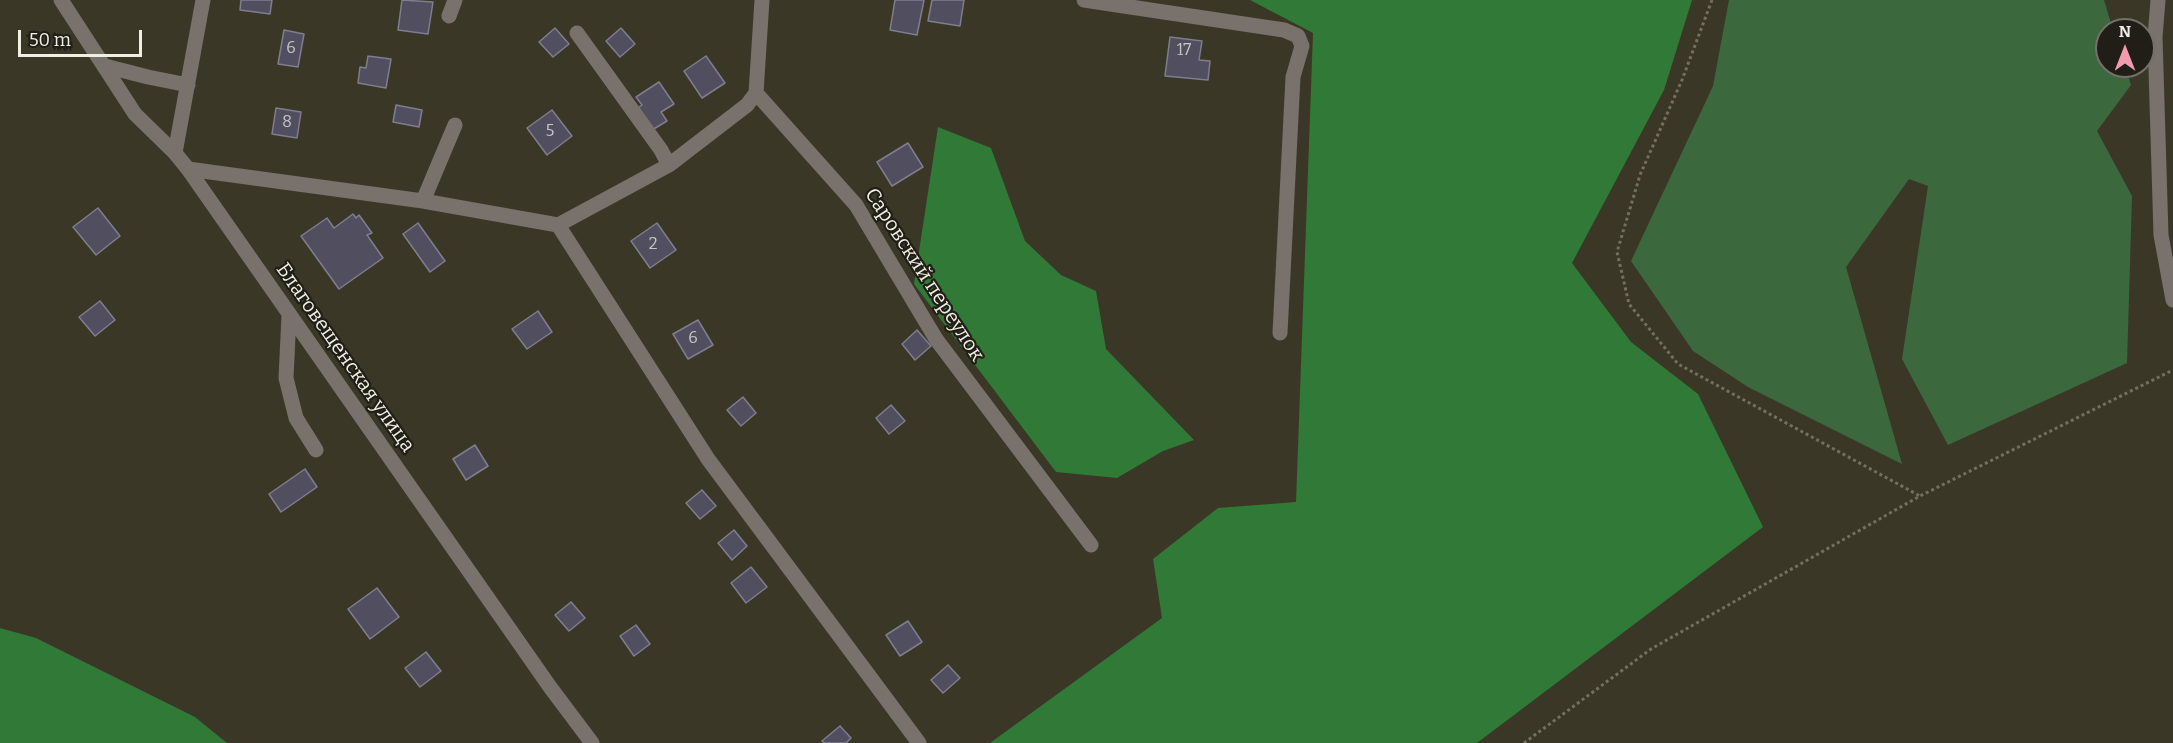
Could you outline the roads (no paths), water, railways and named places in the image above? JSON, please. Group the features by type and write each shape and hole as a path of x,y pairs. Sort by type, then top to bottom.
{"street":[{"name":"Благовещенская улица","path":"61,0 135,114 188,169 550,687 592,743"},
{"path":"175,153 203,0"},
{"path":"449,16 454,0"},
{"path":"188,169 423,201 558,225 669,165 747,105 756,93 762,0"},
{"path":"1084,0 1284,30 1298,36 1302,46 1293,77 1280,333"},
{"path":"2158,0 2155,37 2162,235 2173,300"},
{"path":"577,33 661,150 669,165"},
{"path":"105,66 188,85"},
{"name":"Саровский переулок","path":"756,93 856,205 936,339 1091,545"},
{"path":"423,201 455,125"},
{"path":"558,225 708,459 919,743"},
{"path":"289,315 286,378 296,418 316,450"}]}
